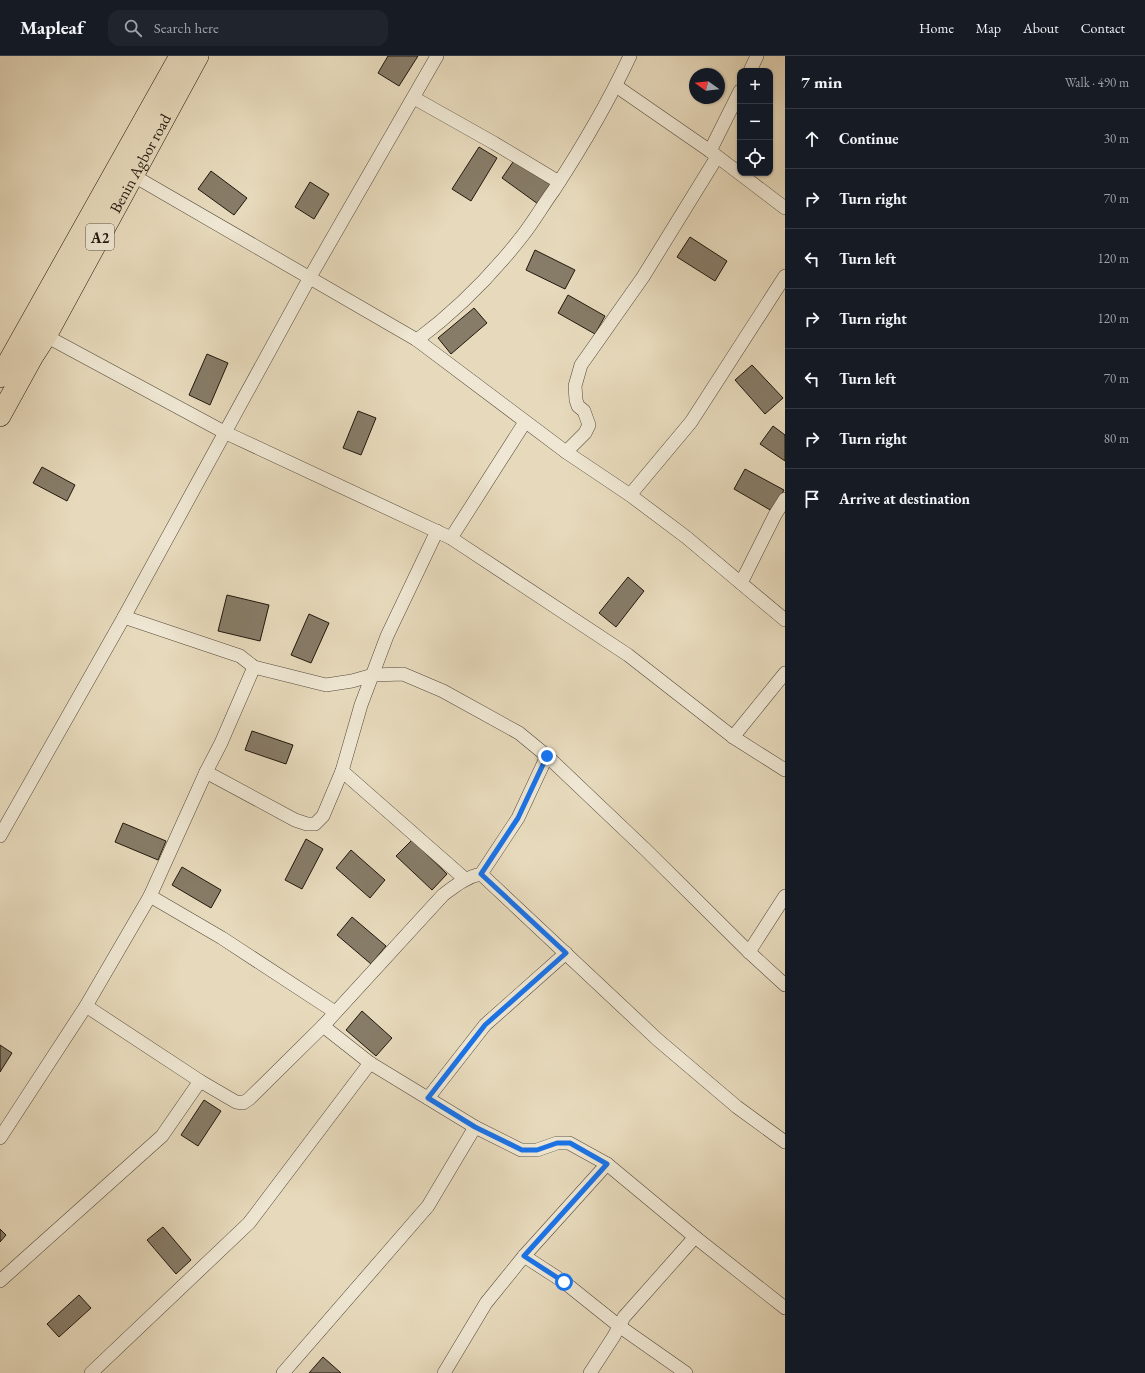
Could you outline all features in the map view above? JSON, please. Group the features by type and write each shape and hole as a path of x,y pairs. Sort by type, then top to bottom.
{"highway":[{"name":"Benin Agbor road","path":"0,377 180,56"},
{"name":"Benin Agbor road","path":"0,416 134,176 198,56"}],"street":[{"path":"0,836 124,617 310,277 437,56"},
{"path":"418,340 443,321 482,283 523,235 571,165 616,86 630,56"},
{"path":"751,68 757,56"},
{"path":"616,86 713,154 785,208"},
{"path":"414,98 559,182"},
{"path":"566,452 585,433 589,425 584,411 578,406 576,400 575,386 581,365 643,276 713,154 737,98"},
{"path":"134,176 418,340 566,452 630,495 686,536 785,620"},
{"path":"630,495 691,422 785,276"},
{"path":"46,336 224,432 451,538 628,655 733,737 785,770"},
{"path":"451,538 526,422"},
{"path":"741,583 775,515 785,499"},
{"path":"206,772 295,820 307,824 315,824 322,816 342,771 362,705 387,636 437,531"},
{"path":"124,617 240,656 254,667 326,686 373,675 403,674 443,691 518,733 547,756 785,985"},
{"path":"0,1138 86,1006 150,896 206,772 222,743 254,667"},
{"path":"733,737 785,673"},
{"path":"86,1006 200,1081 236,1102 243,1103 249,1099 324,1026 335,1012 443,895 465,879 473,875 481,874 518,818 547,756"},
{"path":"342,771 465,879"},
{"path":"481,874 664,1045 737,1107 785,1142"},
{"path":"150,896 222,938 335,1012"},
{"path":"749,952 785,896"},
{"path":"428,1098 485,1025 566,953"},
{"path":"324,1026 370,1063 475,1127 522,1150 537,1150 557,1143 570,1143 607,1164 695,1237 785,1308"},
{"path":"91,1373 249,1223 370,1063"},
{"path":"0,1280 162,1136 200,1081"},
{"path":"283,1373 428,1206 475,1127"},
{"path":"444,1373 486,1303 524,1256 607,1164"},
{"path":"590,1373 624,1317 695,1237"},
{"path":"524,1256 564,1282 619,1326 686,1373"}],"building":[{"path":"388,56 418,56 399,86 378,73"},
{"path":"479,147 497,158 471,201 452,189"},
{"path":"515,159 551,185 538,204 502,178"},
{"path":"211,171 247,198 234,215 198,189"},
{"path":"310,182 329,194 314,219 295,207"},
{"path":"690,237 727,261 715,281 677,257"},
{"path":"535,250 575,270 565,289 526,270"},
{"path":"568,295 605,316 595,334 558,313"},
{"path":"474,308 487,323 451,354 438,338"},
{"path":"207,354 228,363 210,405 189,395"},
{"path":"752,365 783,398 765,414 735,380"},
{"path":"358,411 376,418 361,455 343,448"},
{"path":"773,426 785,435 785,461 760,444"},
{"path":"42,467 75,485 67,501 33,483"},
{"path":"745,469 784,490 772,511 734,489"},
{"path":"628,577 644,591 616,627 599,613"},
{"path":"227,595 269,605 260,641 218,631"},
{"path":"309,614 329,623 311,663 291,655"},
{"path":"252,731 293,745 286,764 245,750"},
{"path":"123,823 166,841 158,860 115,842"},
{"path":"306,839 323,849 302,889 285,880"},
{"path":"412,840 447,874 432,890 396,856"},
{"path":"351,850 385,880 370,898 336,868"},
{"path":"182,867 221,890 211,908 172,885"},
{"path":"352,917 386,946 371,964 337,935"},
{"path":"362,1011 392,1038 376,1056 346,1030"},
{"path":"0,1045 12,1053 0,1072"},
{"path":"204,1100 221,1111 198,1146 181,1135"},
{"path":"163,1227 191,1260 176,1274 147,1240"},
{"path":"0,1229 6,1235 0,1242"},
{"path":"79,1295 91,1308 59,1337 47,1324"},
{"path":"323,1357 341,1373 309,1373"}],"route":[{"path":"547,756 518,818 481,874 566,953 485,1025 428,1098 475,1127 522,1150 537,1150 557,1143 570,1143 607,1164 524,1256 564,1282"}]}
